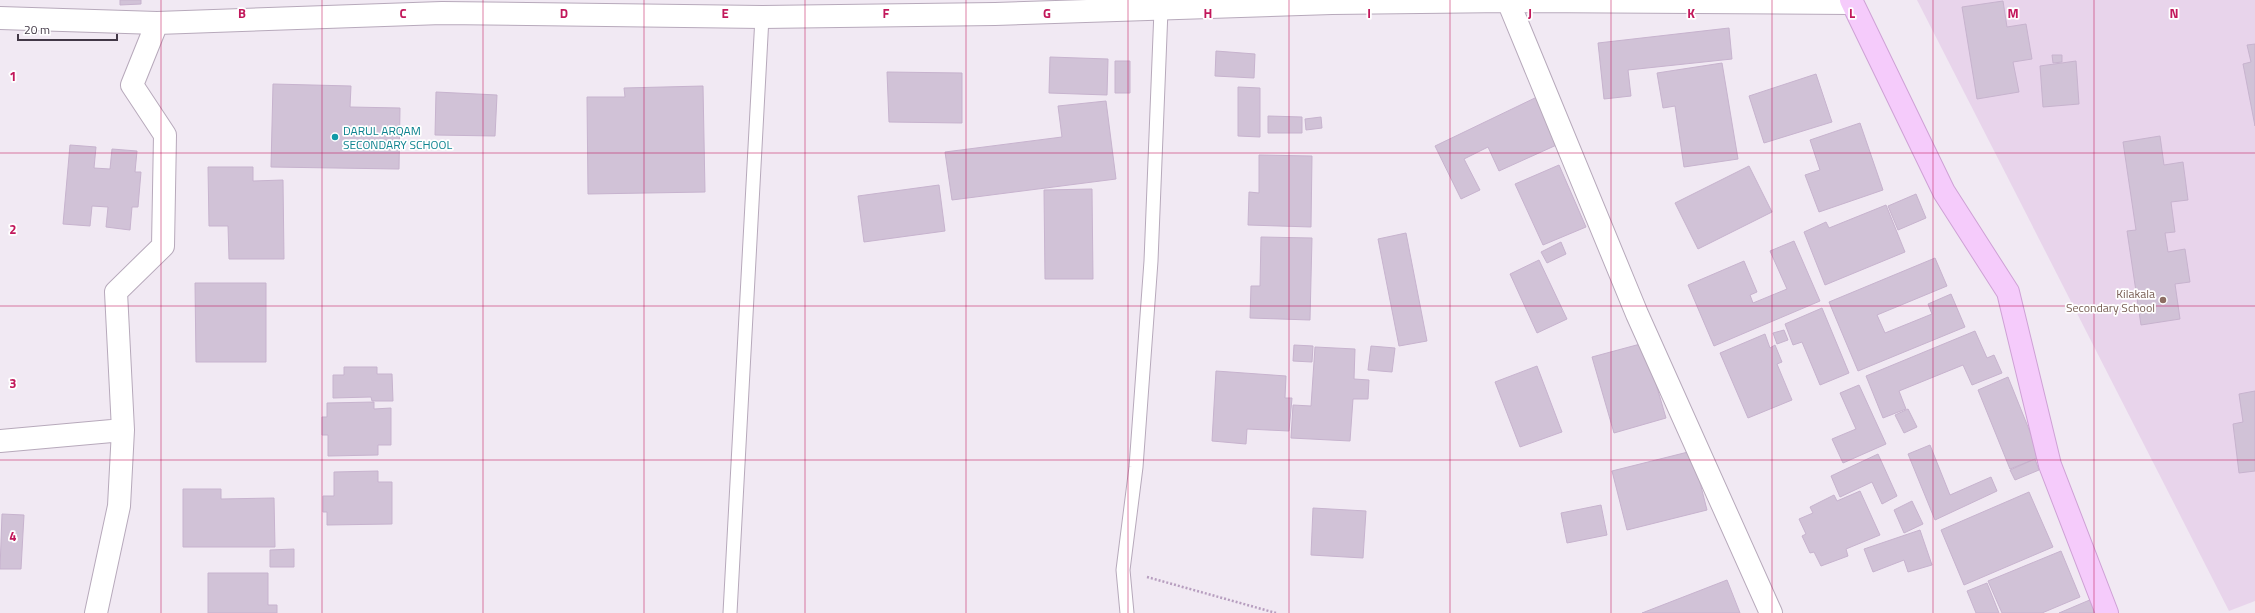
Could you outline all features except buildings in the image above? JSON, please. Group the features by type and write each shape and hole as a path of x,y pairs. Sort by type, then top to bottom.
{"street":[{"path":"1508,1 1637,314 1771,613"},
{"path":"0,18 157,23 442,14 761,8 1161,10 1332,3 1508,1 1851,1 1944,192 2008,292 2050,464 2107,613"},
{"path":"96,613 119,506 123,430 116,292 163,246 165,135 132,85 157,23"},
{"path":"0,441 123,430"}],"lane":[{"path":"730,613 761,8"},
{"path":"1127,613 1123,570 1136,467 1150,260 1161,10"}],"path":[{"path":"1123,570 1276,613"}],"shaded area":[{"name":"Kilakala Secondary School","path":"1917,0 2255,0 2255,601 2229,611"}],"place":[{"name":"DARUL ARQAM SECONDARY SCHOOL","path":"335,137"},
{"name":"Kilakala Secondary School","path":"2163,300"}]}
